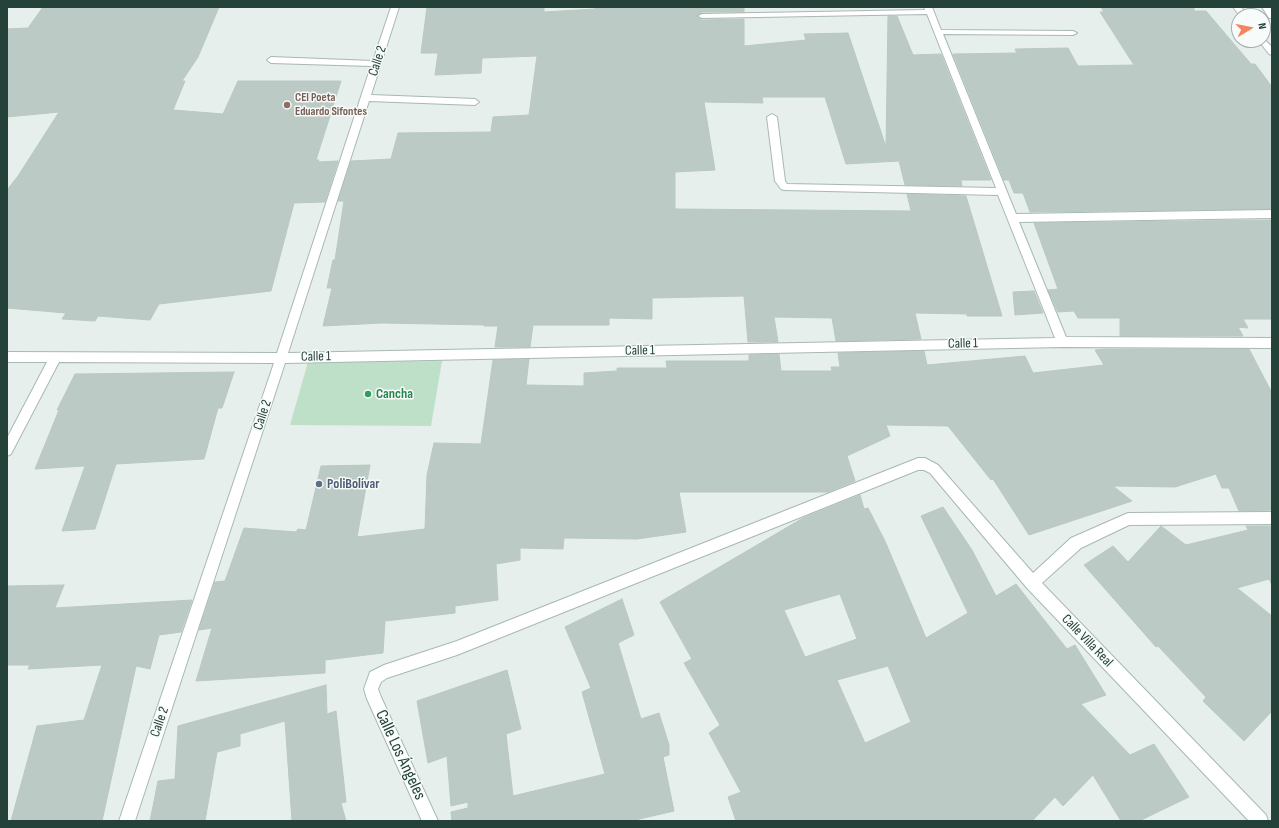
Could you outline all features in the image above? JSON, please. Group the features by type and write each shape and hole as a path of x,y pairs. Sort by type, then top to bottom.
{"street":[{"name":"Calle 2","path":"127,821 282,358 395,7"},
{"path":"1266,7 1272,16"},
{"path":"702,16 929,9 1062,342"},
{"path":"938,32 1073,33"},
{"path":"271,60 377,64"},
{"path":"366,98 475,102"},
{"path":"772,117 780,181 784,187 1002,192"},
{"path":"1013,218 1272,214"},
{"name":"Calle 1","path":"7,358 282,358 1062,342 1272,343"},
{"path":"7,450 55,358"},
{"name":"Calle Villa Real","path":"371,689 375,678 384,672 457,648 918,464 925,464 934,469 1032,583 1260,821"},
{"path":"1032,583 1076,542 1128,519 1272,518"},
{"name":"Calle Los Ángeles","path":"371,689 374,699 430,821"}],"green space":[{"name":"Cancha","path":"442,361 431,426 290,425 308,362"}],"building":[{"path":"43,7 219,7 198,57 182,81 185,81 173,110 223,114 238,81 341,81 316,160 319,160 318,162 338,161 325,202 294,203 271,291 159,304 150,320 98,316 95,321 62,319 66,313 7,308 7,190 18,176 59,112 7,117 7,29 28,28"},
{"path":"427,7 544,7 544,12 595,9 595,7 744,7 744,12 702,12 697,17 702,20 744,19 744,46 806,40 804,34 848,33 886,147 888,16 897,16 913,55 941,54 991,180 961,180 962,186 905,185 899,161 846,164 825,97 762,97 763,103 704,102 715,170 675,172 675,209 911,211 907,194 966,196 1002,316 967,316 967,314 915,313 921,339 836,341 832,318 774,317 778,342 748,342 744,296 652,298 652,319 609,318 609,325 533,325 530,347 495,347 498,326 382,323 323,326 332,288 327,288 333,260 335,260 344,201 338,201 351,161 391,159 398,133 491,132 493,117 529,115 537,56 482,58 481,73 435,75 438,53 421,53"},
{"path":"1101,7 1194,7 1194,11 1206,11 1231,40 1231,48 1237,48 1251,64 1255,64 1272,87 1272,209 1030,212 1023,193 1014,193 1009,180 1004,180 953,54 1017,53 1015,49 1068,48 1078,66 1134,65 1100,12 1104,12"},
{"path":"1272,220 1272,319 1243,319 1248,328 1238,327 1243,336 1120,336 1120,318 1078,318 1074,311 1058,312 1048,290 1058,289 1034,223"},
{"path":"1034,291 1043,313 1015,315 1013,292"},
{"path":"1249,349 1272,393 1272,510 1239,511 1229,488 1222,488 1216,474 1175,487 1113,486 1132,501 1029,535 993,479 991,480 948,426 886,425 890,436 847,456 855,481 828,492 679,492 686,532 637,539 564,538 563,549 520,548 520,560 496,564 498,600 455,606 455,613 385,621 383,653 325,660 325,673 196,681 212,628 199,630 215,582 225,581 244,528 296,532 298,529 306,530 321,466 370,465 357,537 425,529 427,475 434,443 481,444 493,360 529,359 526,385 584,386 584,373 617,371 617,368 667,368 666,361 749,361 749,355 779,354 781,371 832,371 831,367 840,367 838,353 924,351 927,365 1025,356 1033,373 1104,365 1095,350"},
{"path":"234,372 222,408 218,408 204,459 116,464 95,529 62,531 85,466 35,469 59,410 57,410 75,374"},
{"path":"860,495 864,509 868,508 885,541 926,638 968,613 921,516 943,507 972,550 996,596 1016,584 1067,649 1075,645 1106,695 1081,704 1130,755 1154,744 1189,797 1139,821 1121,821 1093,775 1063,806 1055,797 1032,821 736,821 728,797 741,792 709,733 720,725 684,663 692,659 660,602 803,518","holes":["840,594 857,639 805,657 784,610","888,666 911,722 865,743 837,680"]},
{"path":"1161,526 1186,545 1248,530 1246,526 1272,526 1272,585 1269,579 1237,588 1272,616 1272,711 1244,741 1203,701 1206,697 1158,646 1156,647 1084,565 1113,546 1128,562"},
{"path":"64,585 55,608 192,600 181,632 159,635 150,669 136,666 102,821 11,821 37,726 84,720 102,665 28,669 30,665 7,665 7,586"},
{"path":"622,599 634,635 618,643 641,719 659,713 669,745 669,755 663,757 674,811 631,821 452,821 451,812 468,808 468,802 451,806 447,756 428,763 417,701 507,670 521,729 506,734 513,796 605,774 582,692 591,688 565,627"},
{"path":"326,685 327,714 336,711 346,802 341,803 346,821 292,821 285,721 240,734 240,746 217,752 205,821 150,821 158,781 175,779 178,726"}],"place":[{"name":"CEI Poeta Eduardo Sifontes","path":"287,105"},
{"name":"Cancha","path":"368,394"},
{"name":"PoliBolívar","path":"319,484"}]}
